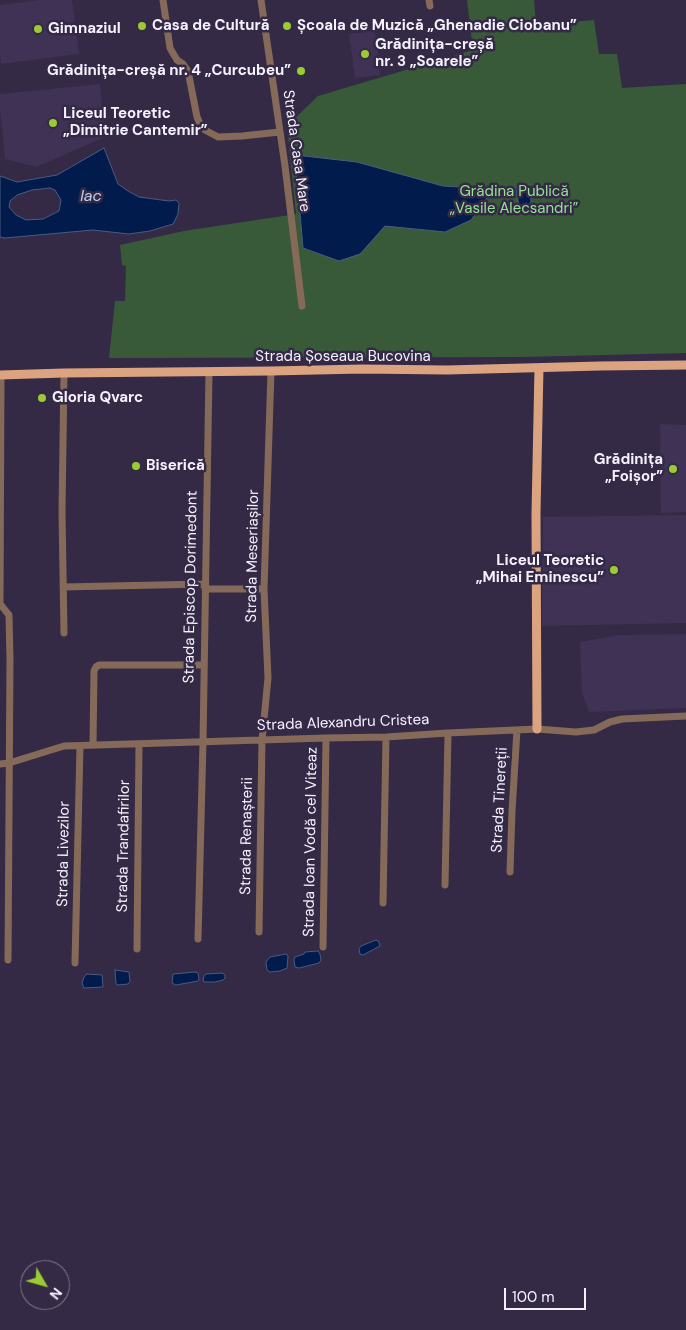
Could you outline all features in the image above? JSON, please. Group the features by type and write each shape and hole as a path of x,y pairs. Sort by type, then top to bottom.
{"main road":[{"name":"Strada Șoseaua Bucovina","path":"1,375 686,366"},
{"path":"537,729 536,513 539,368"}],"street":[{"path":"163,0 170,48 177,60 188,71 197,117 205,130 218,137 280,132"},
{"name":"Strada Casa Mare","path":"261,0 302,306"},
{"name":"Strada Meseriașilor","path":"262,740 268,678 264,590 271,371"},
{"name":"Strada Episcop Dorimedont","path":"198,939 209,372"},
{"path":"64,373 62,512 64,633"},
{"path":"1,375 0,604 9,615 10,660 8,960"},
{"path":"63,587 205,587 264,590"},
{"path":"0,659 10,660"},
{"path":"93,745 94,671 99,664 204,665"},
{"name":"Strada Alexandru Cristea","path":"0,764 10,763 64,746 386,737 537,729 576,732 594,730 610,722 622,719 686,716"},
{"name":"Strada Tinereții","path":"510,872 517,730"},
{"path":"445,884 448,733"},
{"path":"383,904 386,737"},
{"name":"Strada Ioan Vodă cel Viteaz","path":"323,947 326,738"},
{"name":"Strada Renașterii","path":"259,932 262,740"},
{"name":"Strada Trandafirilor","path":"137,949 139,744"},
{"name":"Strada Livezilor","path":"75,963 80,746"}],"shaded area":[{"name":"Gimnaziul","path":"40,0 72,0 79,54 1,64 0,5"},
{"name":"Grădinița-creșă nr. 3 „Soarele”","path":"375,31 380,75 355,78 349,34"},
{"name":"Liceul Teoretic „Dimitrie Cantemir”","path":"100,84 105,137 36,167 5,159 0,94"},
{"name":"Grădinița „Foișor”","path":"660,424 686,425 686,512 661,513"},
{"name":"Liceul Teoretic „Mihai Eminescu”","path":"686,515 686,623 542,626 543,517"},
{"path":"686,634 686,708 589,712 582,693 580,642 619,635"}],"green space":[{"name":"Grădina Publică „Vasile Alecsandri”","path":"467,0 534,0 536,25 594,20 599,54 617,54 622,88 686,84 686,353 521,357 109,358 115,301 125,301 126,266 122,265 120,245 184,231 296,214 287,126 318,96 473,50"}],"water":[{"name":"lac","path":"104,148 118,184 139,197 169,201 176,200 179,203 178,214 173,224 150,231 129,234 93,230 0,237 0,176 17,182 57,175","holes":["50,188 55,190 61,200 59,211 43,219 26,220 16,215 9,207 10,201 17,195 32,190"]},
{"path":"295,155 357,162 443,186 493,189 471,220 445,232 385,226 360,254 339,261 303,248"},
{"path":"529,185 531,202 530,204 519,206 516,188 517,186"},
{"path":"376,940 380,946 363,955 360,954 359,949 361,946"},
{"path":"318,951 321,960 319,963 299,968 295,967 295,957 305,952"},
{"path":"286,954 288,956 287,968 270,972 267,970 266,962 270,957"},
{"path":"115,970 129,972 130,982 128,984 116,984"},
{"path":"198,973 198,981 176,985 172,983 173,974"},
{"path":"222,973 225,975 223,980 215,982 203,981 206,974"},
{"path":"87,974 102,975 103,987 84,988 82,983"}],"place":[{"name":"Casa de Cultură","path":"142,26"},
{"name":"Școala de Muzică „Ghenadie Ciobanu”","path":"287,26"},
{"name":"Gimnaziul","path":"38,29"},
{"name":"Grădinița-creșă nr. 3 „Soarele”","path":"365,54"},
{"name":"Grădinița-creșă nr. 4 „Curcubeu”","path":"301,71"},
{"name":"Liceul Teoretic „Dimitrie Cantemir”","path":"53,123"},
{"name":"Gloria Qvarc","path":"42,398"},
{"name":"Biserică","path":"136,466"},
{"name":"Grădinița „Foișor”","path":"673,469"},
{"name":"Liceul Teoretic „Mihai Eminescu”","path":"614,570"}]}
